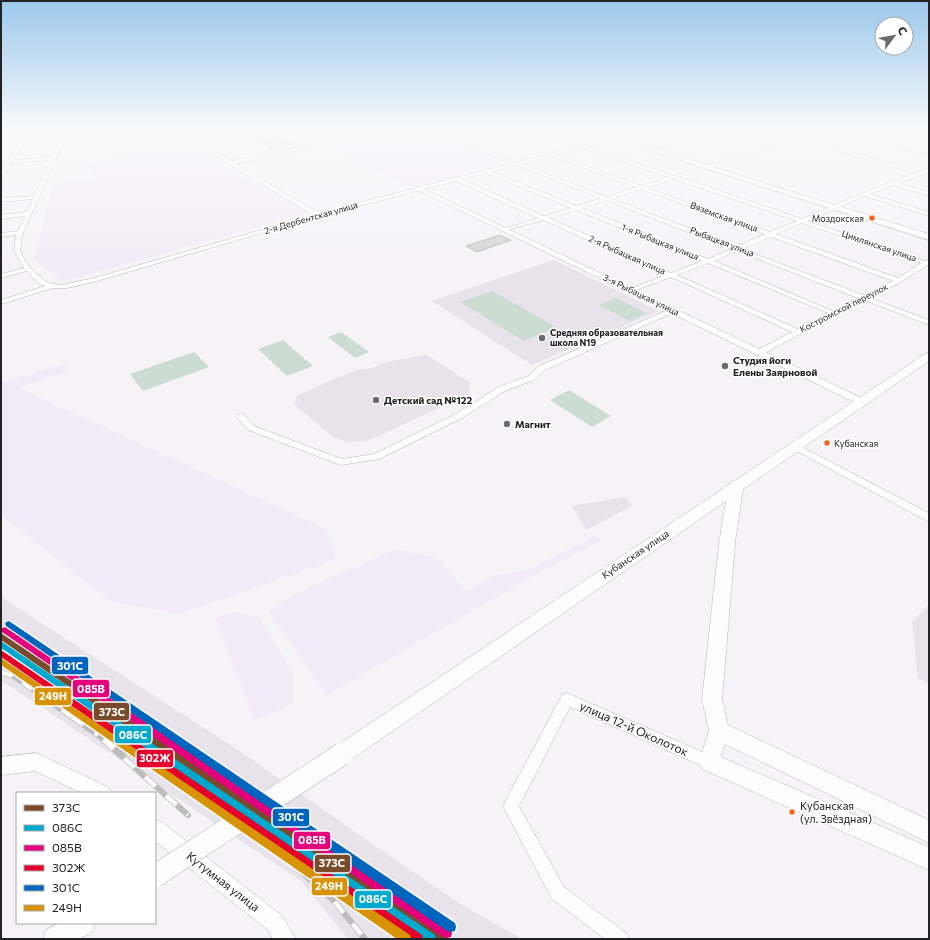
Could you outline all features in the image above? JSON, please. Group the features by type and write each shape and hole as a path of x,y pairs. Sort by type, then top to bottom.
{"main road":[{"path":"731,175 929,237"},
{"name":"Кубанская улица","path":"156,875 342,754 929,356"},
{"path":"736,486 727,542 712,699 719,730 709,762 929,859"},
{"path":"719,730 929,832"}],"street":[{"path":"45,175 20,233 17,251 28,269 44,285 50,287"},
{"path":"251,175 318,215"},
{"name":"2-я Дербентская улица","path":"1,302 50,287 95,280 318,215 472,175"},
{"name":"1-я Рыбацкая улица","path":"495,175 708,261 833,314"},
{"name":"Рыбацкая улица","path":"546,175 929,323"},
{"name":"Вяземская улица","path":"607,175 899,280"},
{"name":"Цимлянская улица","path":"666,175 928,262"},
{"path":"506,230 679,175"},
{"path":"632,290 708,261 913,175"},
{"name":"2-я Рыбацкая улица","path":"456,179 799,332"},
{"path":"893,183 929,194"},
{"name":"3-я Рыбацкая улица","path":"420,189 862,402"},
{"path":"865,194 929,214"},
{"path":"1,200 36,196"},
{"path":"1,217 28,214"},
{"path":"1,235 20,233"},
{"name":"Костромской переулок","path":"758,353 899,280 928,262"},
{"path":"1,276 28,269"},
{"path":"241,416 251,428 341,462 376,457 459,416 502,389 531,378 542,368 673,311"},
{"path":"796,447 929,518"},
{"name":"улица 12-й Околоток","path":"620,939 558,893 511,806 567,699 709,762"},
{"path":"1,766 36,762 100,792"},
{"name":"Кутумная улица","path":"156,831 275,923 285,939"}],"shaded area":[{"path":"94,175 241,175 309,213 63,281 34,260 53,185 97,179"},
{"path":"383,175 462,175 410,188"},
{"name":"Средняя образовательная школа N19","path":"554,260 659,311 532,365 432,301"},
{"path":"493,291 556,327 524,341 460,302"},
{"path":"615,298 647,313 630,321 599,305"},
{"path":"341,332 369,352 355,358 328,337"},
{"path":"283,340 313,366 287,376 258,349"},
{"path":"194,352 209,367 143,391 130,374"},
{"name":"Детский сад №122","path":"427,355 470,383 470,394 367,441 348,442 333,437 294,404 296,396 360,369 365,370 391,361"},
{"path":"67,363 68,371 19,388 326,529 337,559 179,614 110,601 1,515 1,383"},
{"path":"569,390 611,416 592,427 550,400"},
{"path":"625,497 632,506 586,530 572,506"},
{"path":"596,535 602,540 540,572 327,695 268,611 300,591 396,549 437,558 467,591 496,575 528,570"},
{"path":"1,595 10,603 238,750 462,905 522,939 348,939 301,881 1,680"},
{"path":"929,605 929,684 918,678 912,622"},
{"path":"235,612 259,617 293,673 293,705 254,719 215,618"}],"building":[{"path":"500,235 511,240 477,252 466,246"}],"railway":[{"path":"1,651 90,718"},
{"path":"1,672 15,677 73,718"},
{"path":"72,717 98,735"},
{"path":"88,717 192,791"},
{"path":"98,735 140,760"},
{"path":"98,735 188,815"},
{"path":"272,846 334,901 365,939"}],"transit line":[{"name":"301С","path":"9,624 451,927"},
{"name":"085В","path":"5,630 447,933"},
{"name":"373C","path":"1,636 443,939"},
{"name":"086С","path":"1,644 431,939"},
{"name":"302Ж","path":"1,653 418,939"},
{"name":"249Н","path":"1,661 406,939"}],"place":[{"name":"Моздокская","path":"872,218"},
{"name":"Средняя образовательная школа N19","path":"542,338"},
{"name":"Студия йоги Елены Заярновой","path":"725,366"},
{"name":"Детский сад №122","path":"376,400"},
{"name":"Магнит","path":"507,424"},
{"name":"Кубанская","path":"827,443"},
{"name":"Кубанская (ул. Звёздная)","path":"792,812"}]}
